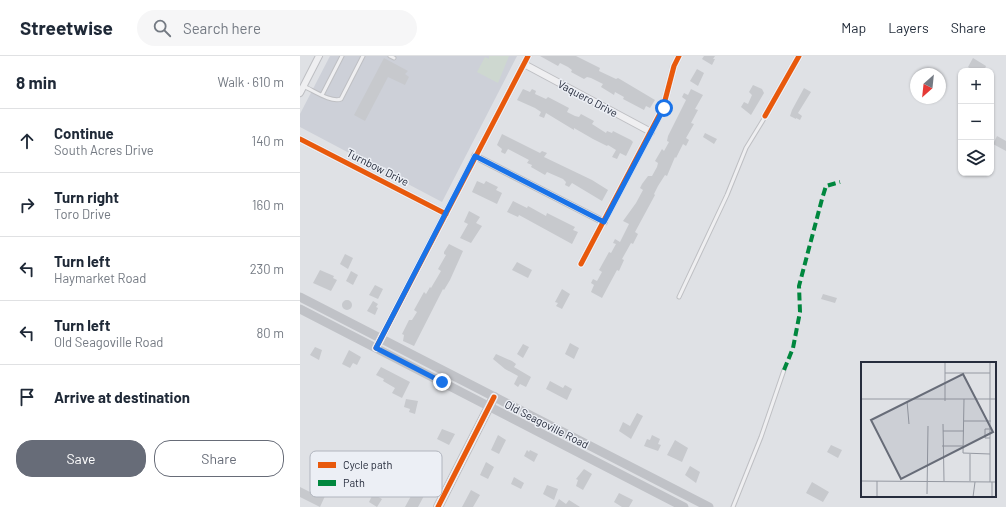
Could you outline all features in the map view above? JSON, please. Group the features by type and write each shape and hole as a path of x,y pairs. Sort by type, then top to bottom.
{"main road":[{"name":"Old Seagoville Road","path":"300,297 708,507"},
{"name":"Old Seagoville Road","path":"300,309 684,507"},
{"path":"642,486 648,476"}],"street":[{"path":"300,93 319,56"},
{"path":"376,348 528,56"},
{"path":"581,264 664,108 674,66 679,56"},
{"path":"765,116 798,56"},
{"name":"Vaquero Drive","path":"524,64 651,132"},
{"name":"Turnbow Drive","path":"300,139 446,214"},
{"path":"475,156 604,222"},
{"path":"438,507 494,397"}],"lane":[{"path":"322,95 342,56"},
{"path":"303,86 332,99 341,98 363,56"},
{"path":"390,56 394,58"},
{"path":"679,297 727,195 746,148 765,116"},
{"path":"733,507 761,437 784,370"}],"shaded area":[{"path":"330,56 517,56 442,202 300,127 300,114"},
{"path":"489,56 509,56 498,83 477,72 485,57 489,59"}],"building":[{"path":"540,56 576,56 600,68 599,71 616,79 618,78 655,100 650,108 646,106 644,110 623,99 624,97 615,92 614,95 601,87 603,84 591,78 587,77 584,79 571,72 572,70 568,67 560,63 558,66"},
{"path":"704,56 715,56 712,65 702,59"},
{"path":"384,58 408,71 405,74 409,77 405,85 388,77 365,121 354,115"},
{"path":"973,58 986,66 985,68 968,67"},
{"path":"697,69 704,73 698,86 690,81"},
{"path":"753,85 762,89 764,93 751,115 741,107 744,102 748,104 752,95 749,92"},
{"path":"804,88 811,92 798,113 802,116 800,120 790,116"},
{"path":"523,89 530,92 532,89 536,91 535,94 546,99 548,97 569,108 567,112 575,116 579,117 581,114 594,121 592,124 606,133 607,131 612,133 613,131 631,140 633,142 626,156 620,153 617,159 612,157 616,150 608,145 607,146 593,139 574,128 574,130 546,113 544,118 539,116 541,112 517,100"},
{"path":"691,89 703,95 695,109 698,110 691,123 694,124 686,138 689,140 686,146 683,144 676,158 675,157 667,176 665,175 658,186 654,194 655,195 635,232 638,234 633,244 631,243 622,259 624,260 619,271 617,270 602,298 591,292 594,285 591,283 593,279 597,281 602,272 599,270 609,252 611,253 616,244 613,243 615,239 620,242 629,224 623,221 643,190 640,188 642,184 648,176 652,176 657,167 658,163 655,161 662,149 664,151 669,142 667,141 668,136 686,100 682,97 684,93 688,95"},
{"path":"705,133 717,139 714,144 703,137"},
{"path":"502,134 540,153 542,151 547,153 544,157 592,180 608,190 602,201 572,183 569,187 565,185 566,182 563,179 547,172 545,175 531,167 532,165 527,163 529,160 508,149 505,154 501,152 502,149 497,145"},
{"path":"997,136 1006,141 1006,151 994,145"},
{"path":"477,181 484,184 486,181 498,187 496,190 502,193 497,204 472,192"},
{"path":"513,201 527,208 528,206 546,216 547,213 575,227 573,230 578,232 572,244 519,215 518,217 507,212"},
{"path":"469,211 480,217 476,223 482,226 471,243 460,238 468,224 464,222"},
{"path":"449,244 463,251 450,280 444,290 443,289 414,346 403,341 404,335 402,334 409,320 412,320 417,312 414,310 424,292 426,294 430,287 431,288 441,271 438,269 446,255 444,252"},
{"path":"345,254 353,258 348,269 340,264"},
{"path":"517,262 532,270 528,278 512,270"},
{"path":"320,270 334,276 333,278 337,280 331,291 313,283"},
{"path":"351,271 358,275 353,285 346,281"},
{"path":"375,285 383,289 378,299 369,295"},
{"path":"562,289 570,294 562,309 556,306 558,303 555,302"},
{"path":"823,294 837,298 835,303 821,299"},
{"path":"345,300 349,300 351,301 351,309 345,310 342,307 342,303"},
{"path":"373,301 378,304 375,315 367,311"},
{"path":"570,343 579,348 574,359 565,354"},
{"path":"523,344 529,347 523,358 517,354"},
{"path":"315,347 322,350 319,360 310,355"},
{"path":"349,350 361,357 357,365 353,363 350,368 342,364"},
{"path":"496,354 512,361 516,364 514,367 531,377 526,387 520,384 518,387 514,384 518,376 505,369 493,359"},
{"path":"381,367 410,382 402,398 392,393 395,388 383,381 384,379 376,375"},
{"path":"550,381 563,388 565,385 572,389 567,400 546,389"},
{"path":"406,399 418,401 415,414 409,412 410,409 404,407"},
{"path":"637,413 643,416 631,439 619,431 623,422 630,426"},
{"path":"442,429 455,434 449,445 437,439"},
{"path":"498,435 506,440 499,454 491,450"},
{"path":"652,435 660,439 658,444 661,445 658,451 644,446 647,439 650,440"},
{"path":"675,440 688,448 682,462 667,455"},
{"path":"831,445 842,450 838,458 827,452"},
{"path":"527,450 538,454 534,462 524,456"},
{"path":"486,462 494,467 488,479 480,475"},
{"path":"690,466 700,472 696,483 685,475"},
{"path":"584,469 592,474 583,490 576,486 578,480 576,479"},
{"path":"514,477 524,483 521,489 511,484"},
{"path":"812,482 829,492 823,502 806,493"},
{"path":"547,485 558,489 554,500 543,494"},
{"path":"300,487 310,492 310,497 325,497 320,507 300,497"},
{"path":"471,490 480,495 473,507 462,507"},
{"path":"619,493 633,500 629,507 622,507 614,502"},
{"path":"372,497 378,497 382,499 377,507 369,502"},
{"path":"410,497 423,497 418,507 405,507"},
{"path":"559,499 566,504 569,500 580,507 555,507"}],"marked path":[{"path":"784,370 793,348 800,312 799,286 822,199 826,186 840,182"}],"cycle path":[{"path":"376,348 528,56"},
{"path":"581,264 663,108 674,66 679,56"},
{"path":"765,116 799,56"},
{"path":"300,139 446,214"},
{"path":"438,507 494,397"}],"route":[{"path":"442,382 376,348 475,156 604,222 664,108"}]}
